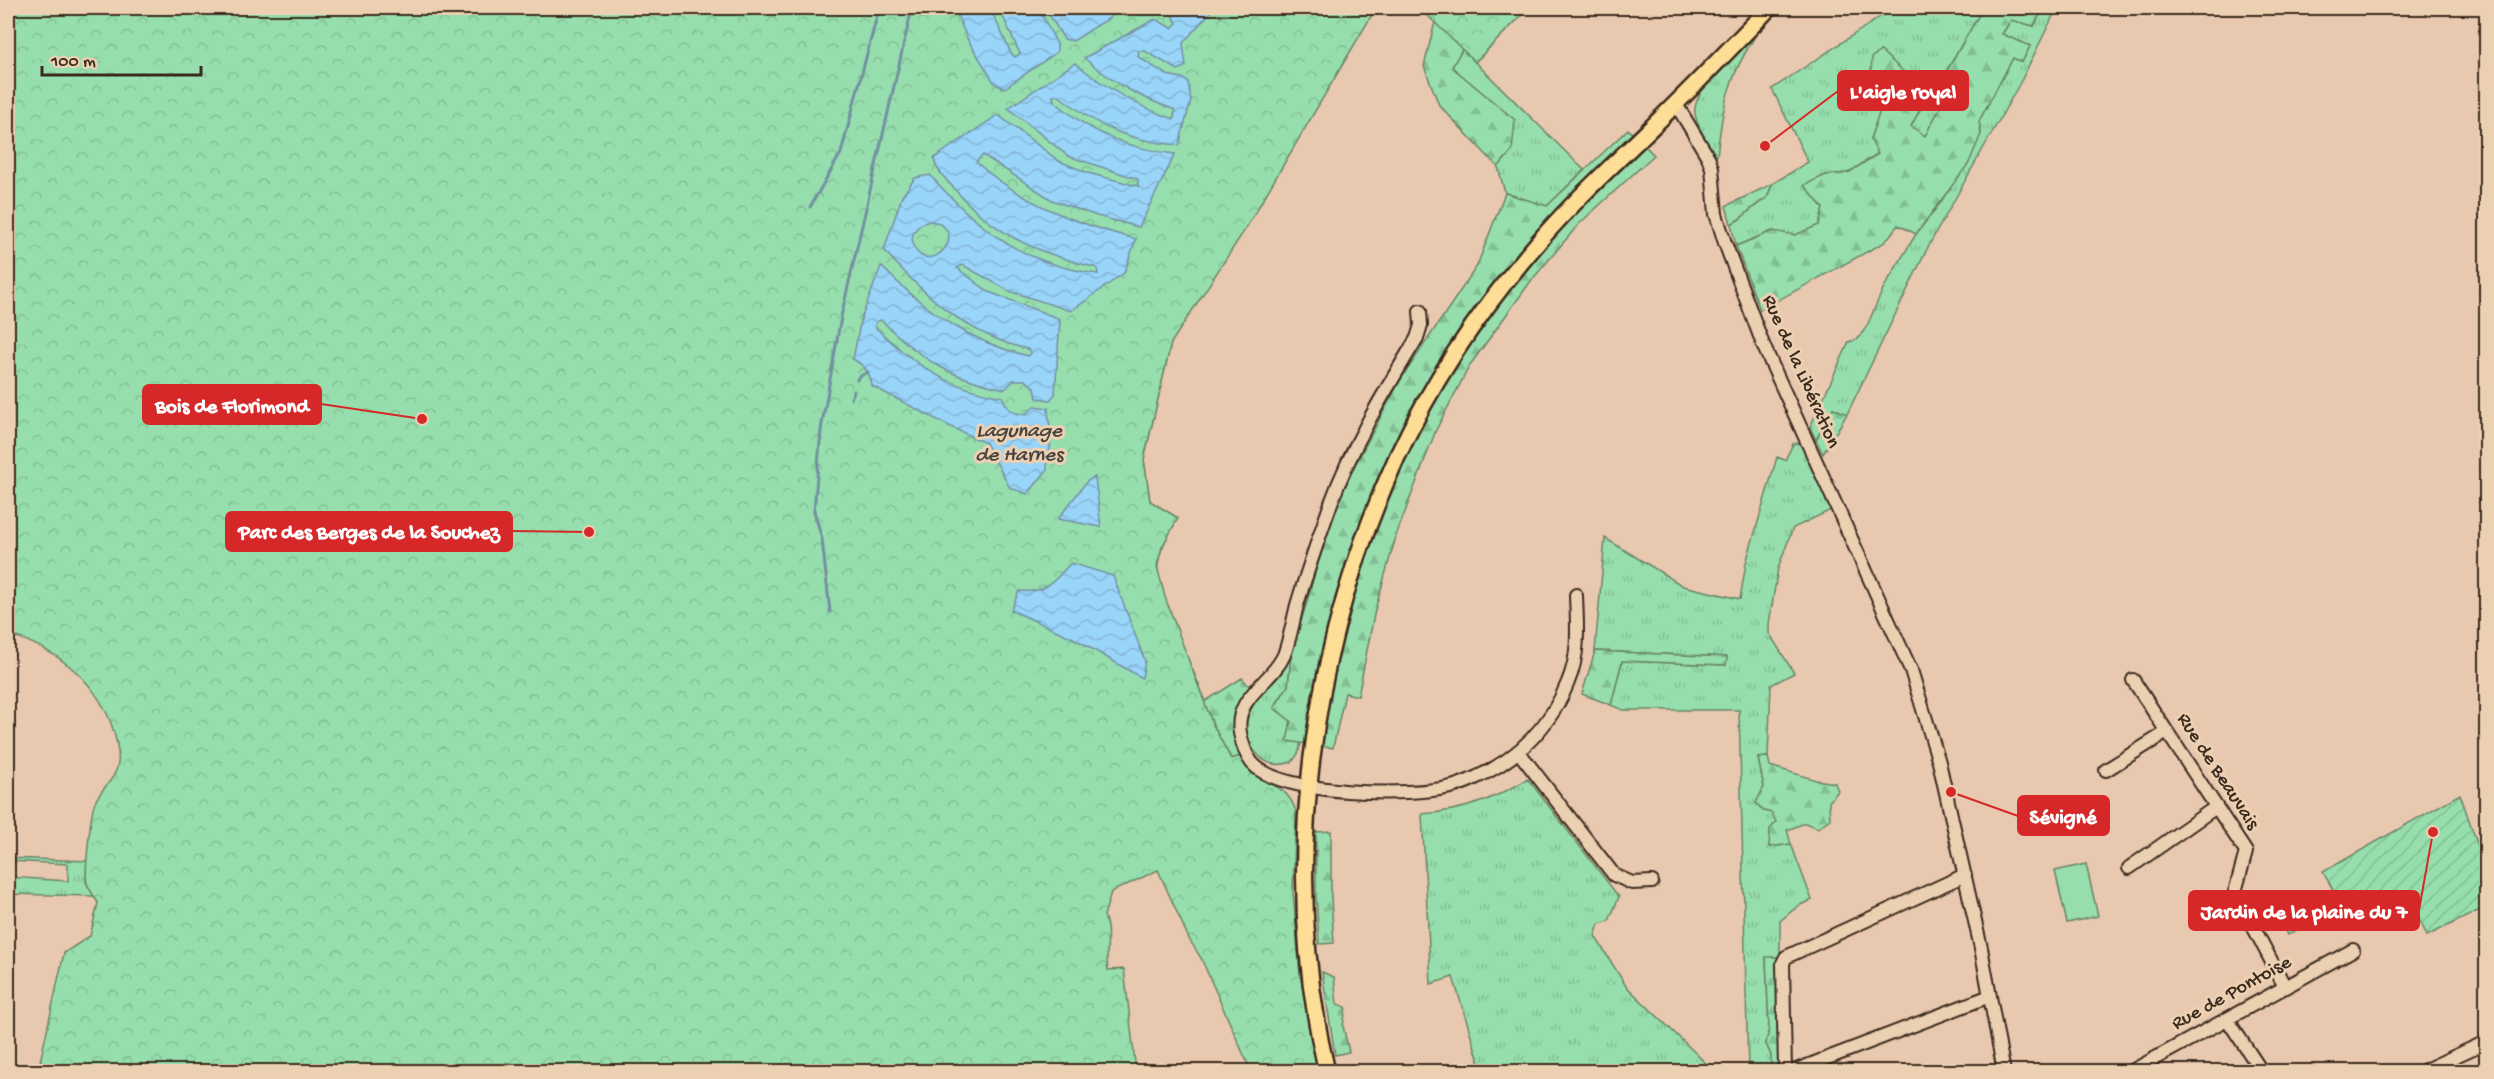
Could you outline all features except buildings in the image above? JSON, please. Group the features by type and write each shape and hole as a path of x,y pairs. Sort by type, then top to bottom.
{"main road":[{"path":"1327,1071 1309,960 1306,866 1310,785 1329,658 1344,602 1377,505 1422,408 1450,361 1527,255 1564,213 1676,104 1768,8"}],"street":[{"name":"Rue de la Libération","path":"1676,104 1708,157 1712,168 1716,214 1764,347 1911,670 1929,724 1965,875 2004,1071"},
{"path":"1420,311 1421,325 1417,338 1369,420 1332,501 1308,570 1284,656 1271,674 1253,691 1240,716 1244,751 1253,764 1289,782 1342,791 1412,791 1451,787 1501,765 1542,728 1569,682 1577,649 1576,595"},
{"name":"Rue de Beauvais","path":"2133,680 2246,852 2235,892 2285,987"},
{"path":"2106,770 2167,732"},
{"path":"1518,752 1614,875 1632,883 1652,882"},
{"path":"2129,868 2216,807"},
{"path":"1785,1071 1783,963 1786,957 1965,875"},
{"name":"Rue de Pontoise","path":"2130,1071 2353,950"},
{"path":"1791,1071 1990,996"},
{"path":"2227,1019 2262,1071"},
{"path":"2421,1071 2487,1042"}],"green space":[{"path":"8,8 1376,8 1246,228 1171,343 1144,459 1150,501 1178,518 1162,547 1157,566 1165,597 1213,725 1231,759 1241,756 1255,774 1290,798 1296,811 1293,891 1300,975 1320,1071 1251,1071 1201,958 1189,939 1158,870 1111,892 1104,916 1107,929 1108,970 1124,969 1136,1071 38,1071 64,953 90,936 98,903 86,878 92,816 95,802 117,769 118,753 111,723 94,692 83,678 70,666 41,647 8,634"},
{"path":"1420,8 1529,8 1475,62 1462,49 1452,67 1515,120 1512,151 1498,167 1439,105 1424,66 1435,22"},
{"path":"1420,8 1529,8 1475,62"},
{"path":"1889,8 1983,8 1940,82 1941,106 1925,136 1911,126 1926,99 1927,86 1906,74 1880,51 1870,88 1879,114 1870,139 1878,153 1848,173 1826,175 1805,186 1823,208 1819,225 1795,236 1772,231 1736,246 1731,224 1767,198 1772,184 1808,162 1772,89 1883,15"},
{"path":"1983,8 2043,8 2034,26 2011,20 2002,34 2030,46 2022,62 2013,58 1979,121 1981,134 1969,163 1916,234 1898,225 1885,242 1760,310 1736,246 1773,231 1795,235 1819,225 1823,208 1804,185 1826,175 1848,173 1878,154 1870,139 1879,114 1870,88 1872,57 1881,51 1906,74 1927,86 1926,99 1911,126 1925,136 1941,106 1940,83"},
{"path":"2043,8 2057,8 2021,81 1928,247 1847,414 1833,408 1816,440 1810,427 1849,342 1858,339 1867,326 1883,289 1916,234 1941,202 1981,134 1979,121 2013,58 2022,62 2030,46 2002,34 2011,20 2034,26"},
{"path":"1752,36 1754,38 1732,81 1721,123 1717,156 1714,157 1696,119 1696,105 1707,83"},
{"path":"1462,49 1584,170 1547,206 1505,193 1498,167 1512,151 1452,67"},
{"path":"1628,129 1654,155 1579,224 1531,281 1470,365 1436,430 1397,533 1375,610 1358,696 1345,693 1333,748 1287,741 1291,721 1274,708 1288,686 1291,657 1315,573 1338,503 1353,469 1401,379 1477,266 1505,193 1547,206"},
{"path":"1772,184 1767,198 1731,224 1726,206"},
{"path":"1171,343 1144,459 1150,501 1178,518 1161,552 1158,565 1159,576 1177,632 1206,701 1242,678 1250,687 1244,696 1236,732 1241,756 1231,759 1213,725 1132,523 1138,411"},
{"path":"1833,408 1847,414 1823,454 1816,440"},
{"path":"1798,443 1803,448 1831,510 1793,528 1778,568 1769,633 1794,673 1771,685 1768,757 1758,758 1764,787 1756,803 1772,813 1777,822 1769,847 1791,844 1812,900 1798,906 1780,921 1780,957 1766,958 1769,1029 1766,1044 1771,1055 1771,1071 1748,1071 1739,710 1623,710 1611,705 1622,661 1726,665 1727,657 1595,651 1605,538 1683,586 1740,599 1746,563 1777,457 1785,460 1793,444"},
{"path":"1595,651 1727,657 1726,665 1622,661 1611,705 1582,694"},
{"path":"1291,657 1288,686 1274,707 1291,721 1288,741 1301,743 1298,754 1292,762 1274,764 1259,756 1249,742 1246,729 1248,716 1254,703"},
{"path":"1768,757 1770,766 1816,780 1835,783 1838,791 1829,802 1830,819 1818,828 1805,823 1787,830 1791,844 1769,847 1770,829 1776,822 1772,813 1764,811 1756,803 1764,787 1758,758"},
{"path":"1528,779 1619,897 1609,921 1599,924 1595,936 1626,986 1714,1071 1482,1071 1453,977 1431,984 1422,814 1465,807 1502,793"},
{"path":"2460,794 2486,869 2486,907 2427,936 2408,895 2350,920 2323,872"},
{"path":"1331,831 1331,899 1334,943 1319,944 1316,832"},
{"path":"8,858 87,861 86,882 94,896 8,894 8,877 68,881 68,864 8,861"},
{"path":"2086,864 2098,916 2067,923 2055,871"},
{"path":"2311,897 2321,916 2288,935 2277,916"},
{"path":"1766,957 1780,957 1781,1071 1771,1071 1771,1055 1766,1044 1769,1029"},
{"path":"1322,972 1334,977 1337,1004 1346,1007 1343,1026 1349,1052 1335,1055"}],"water":[{"path":"954,8 990,8 1015,57 1020,54 999,8 1038,8 1057,44 1057,52 1005,88 995,84 968,40"},
{"path":"1045,8 1087,8 1094,14 1097,13 1095,8 1125,8 1073,41 1064,39"},
{"name":"Lagunage de Harnes","path":"1176,8 1214,8 1183,43 1186,66 1178,70 1145,51 1139,51 1138,57 1167,75 1182,78 1188,82 1191,100 1179,145 1143,140 1114,131 1087,116 1058,95 1053,96 1054,101 1068,113 1110,138 1140,148 1175,154 1139,227 1097,216 1052,200 983,155 976,162 1012,190 1031,201 1071,219 1136,239 1124,273 1071,311 1009,291 963,265 957,268 989,292 1060,319 1055,394 1050,400 1037,398 1035,388 1025,380 1014,380 1005,389 967,379 923,356 881,320 876,322 875,327 904,353 948,381 1003,397 1008,408 1014,412 1026,414 1035,406 1048,408 1051,439 1047,470 1028,494 1010,488 986,443 872,386 866,370 853,359 861,319 881,266 931,310 967,333 1007,350 1029,356 1031,352 1027,349 985,334 948,311 884,250 902,196 915,178 930,175 948,195 985,228 1024,253 1071,269 1098,274 1097,268 1035,248 999,229 967,202 940,173 934,158 998,115 1059,161 1088,173 1138,186 1138,179 1068,156 1008,108 1075,63 1122,96 1174,119 1175,110 1127,88 1084,58 1155,19 1172,28 1177,23 1170,11","holes":["932,221 944,227 948,234 948,242 944,250 928,258 920,255 914,247 912,237 916,229"]},
{"path":"1095,477 1101,527 1058,519 1087,481"},
{"path":"1071,563 1113,576 1145,661 1142,678 1075,639 1011,610 1019,591 1036,590 1049,585"}],"waterway":[{"path":"810,207 841,153 879,8"},
{"path":"830,612 822,539 814,511 821,430 841,317 912,8"},
{"path":"857,380 858,377 868,372"},
{"path":"851,399 854,391"}],"place":[{"name":"L'aigle royal","path":"1765,146"},
{"name":"Bois de Florimond","path":"422,419"},
{"name":"Parc des Berges de la Souchez","path":"589,532"},
{"name":"Sévigné","path":"1951,792"},
{"name":"Jardin de la plaine du 7","path":"2433,832"}]}
